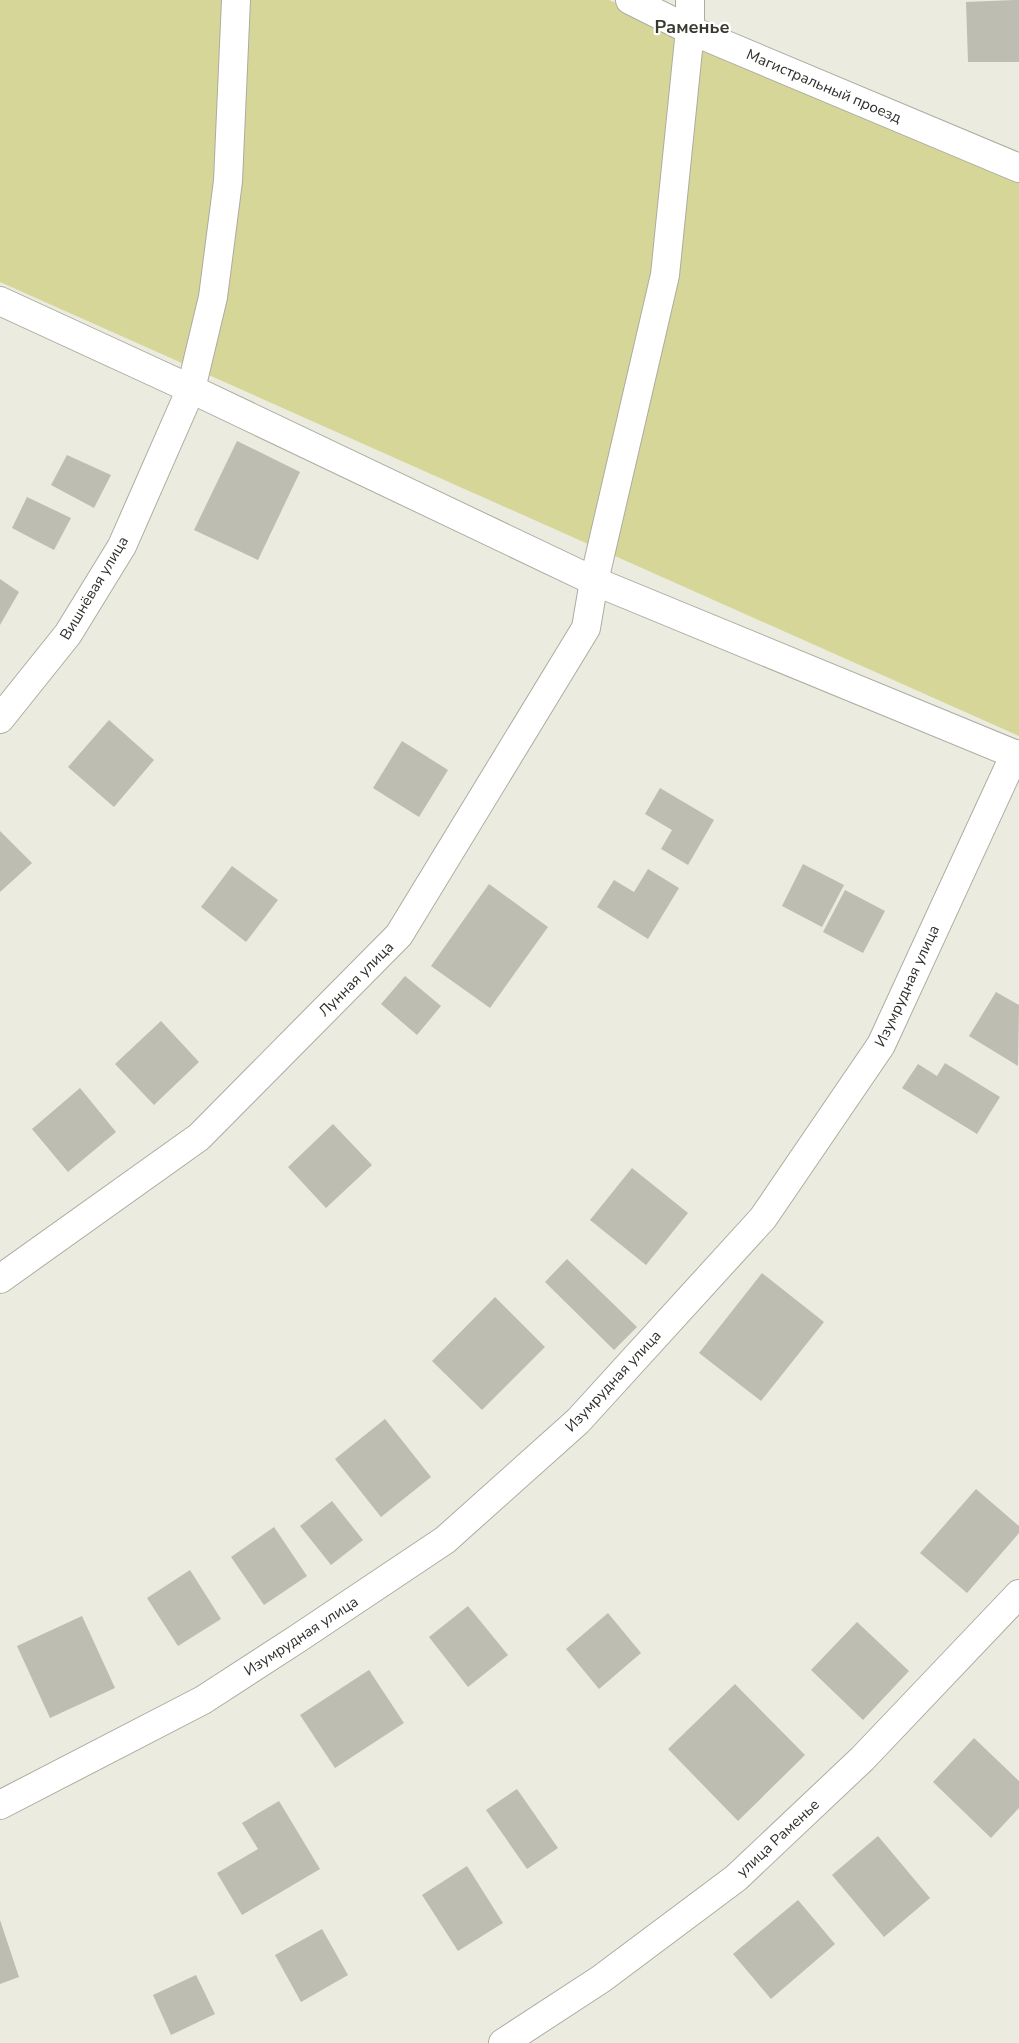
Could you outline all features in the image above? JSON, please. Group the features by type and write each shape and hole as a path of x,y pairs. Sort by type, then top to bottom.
{"street":[{"name":"Вишнёвая улица","path":"0,719 68,634 122,546 191,389 212,297 228,181 236,0"},
{"name":"Магистральный проезд","path":"630,0 690,30 1019,168"},
{"name":"Лунная улица","path":"0,1279 199,1137 399,935 586,628 594,582 665,275 690,30 690,0"},
{"path":"0,301 191,389 594,582 1017,755"},
{"name":"Изумрудная улица","path":"0,1805 203,1700 322,1623 445,1540 578,1421 763,1218 881,1045 1017,755"},
{"name":"улица Раменье","path":"503,2043 601,1978 736,1878 862,1759 1019,1594"}],"green space":[{"path":"0,0 609,0 1019,179 1019,736 0,282"}],"building":[{"path":"1019,0 1019,62 968,62 966,2"},
{"path":"237,441 300,472 258,560 194,530"},
{"path":"67,455 111,475 94,508 51,485"},
{"path":"27,497 71,518 54,550 12,528"},
{"path":"0,579 19,592 0,625"},
{"path":"109,720 154,760 114,807 68,767"},
{"path":"402,741 448,770 419,817 373,788"},
{"path":"660,788 714,820 688,865 661,849 672,830 645,814"},
{"path":"0,831 32,863 0,892"},
{"path":"803,864 844,885 822,927 782,906"},
{"path":"232,866 278,900 246,942 201,907"},
{"path":"648,869 679,888 648,939 597,907 614,880 634,892"},
{"path":"489,884 548,927 490,1008 431,966"},
{"path":"845,890 885,911 863,953 823,932"},
{"path":"405,976 441,1006 417,1035 381,1004"},
{"path":"996,992 1019,1005 1018,1066 969,1036"},
{"path":"161,1021 199,1062 154,1105 115,1064"},
{"path":"945,1063 1000,1097 977,1134 902,1088 918,1064 937,1076"},
{"path":"80,1088 116,1132 68,1172 32,1129"},
{"path":"333,1124 372,1165 326,1208 288,1167"},
{"path":"632,1168 688,1213 646,1265 590,1220"},
{"path":"567,1259 637,1327 614,1350 545,1282"},
{"path":"762,1273 824,1322 761,1401 699,1353"},
{"path":"495,1297 545,1347 482,1410 432,1361"},
{"path":"385,1419 431,1477 381,1517 335,1459"},
{"path":"976,1489 1019,1526 1019,1533 967,1593 920,1553"},
{"path":"332,1501 363,1540 331,1565 300,1526"},
{"path":"274,1527 307,1576 264,1605 231,1557"},
{"path":"190,1570 221,1619 178,1646 147,1598"},
{"path":"468,1606 508,1655 468,1687 429,1637"},
{"path":"608,1613 641,1653 599,1689 566,1649"},
{"path":"82,1616 115,1688 50,1718 17,1646"},
{"path":"857,1622 909,1671 863,1720 811,1670"},
{"path":"369,1670 404,1723 335,1768 300,1715"},
{"path":"735,1684 805,1755 738,1821 668,1749"},
{"path":"974,1738 1019,1781 1019,1808 991,1838 933,1782"},
{"path":"517,1789 558,1848 527,1869 486,1810"},
{"path":"279,1801 320,1869 242,1915 217,1873 258,1849 242,1823"},
{"path":"878,1836 930,1898 884,1937 832,1875"},
{"path":"467,1866 503,1923 458,1951 422,1895"},
{"path":"798,1900 835,1944 771,1999 733,1954"},
{"path":"0,1920 19,1977 0,1984"},
{"path":"322,1929 348,1975 301,2002 275,1955"},
{"path":"196,1975 215,2014 171,2035 153,1995"}],"district":[{"name":"Раменье","path":"692,27"}]}
